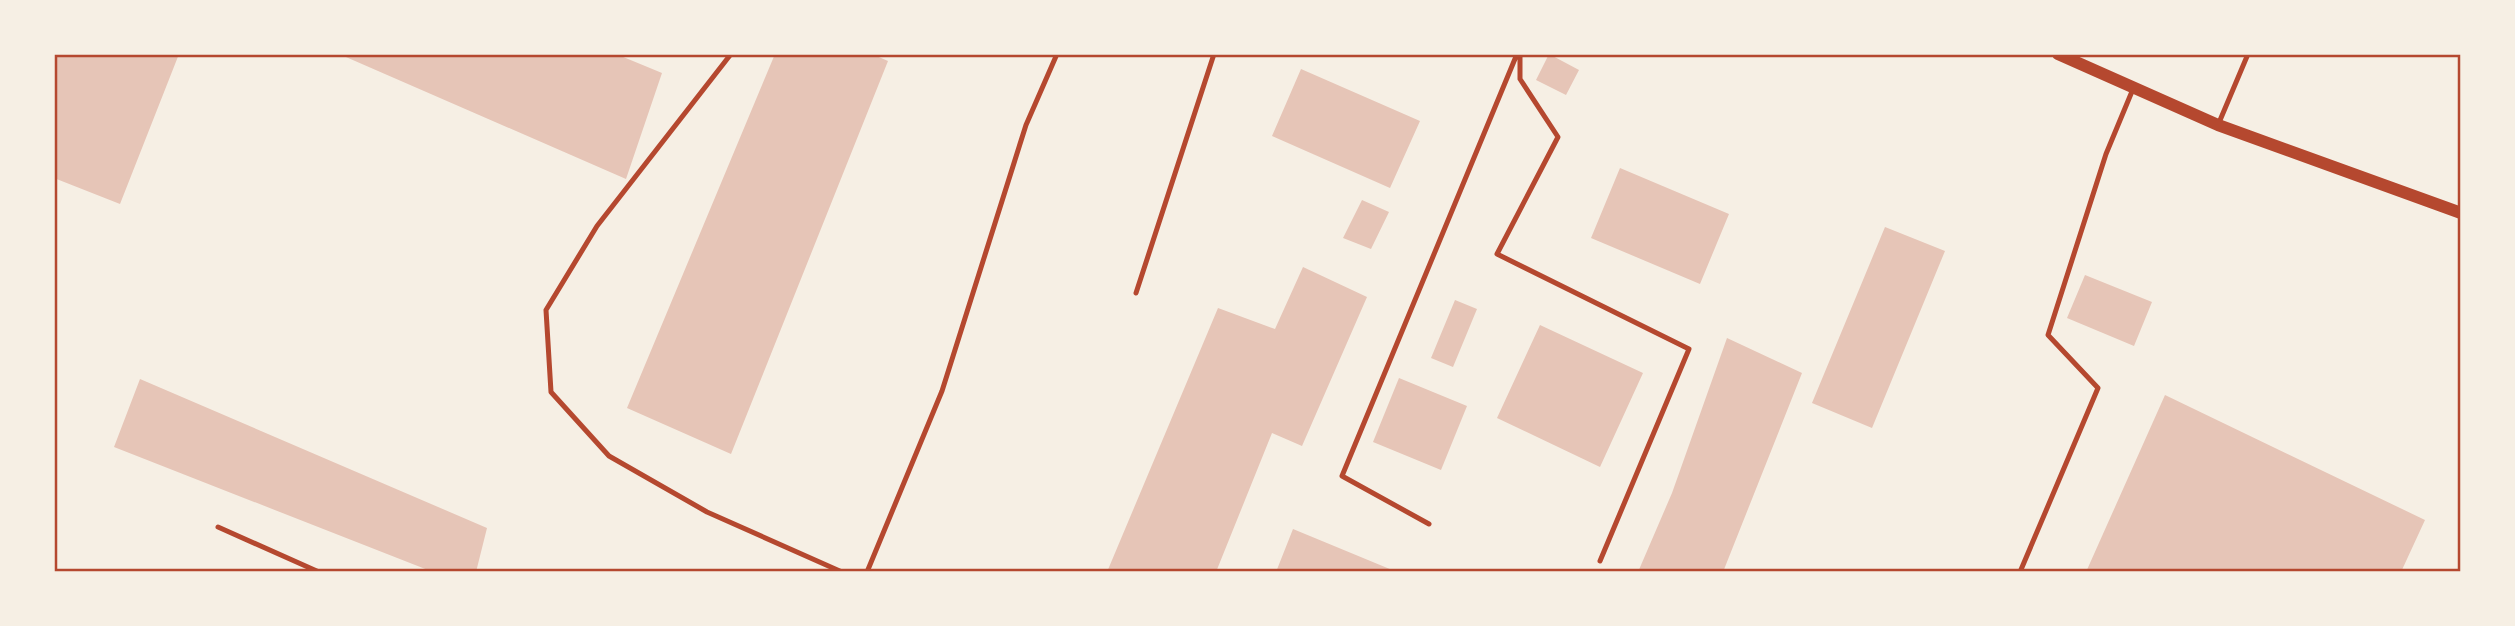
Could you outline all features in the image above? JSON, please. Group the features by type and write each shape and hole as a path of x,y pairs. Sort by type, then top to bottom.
{"street":[{"path":"2059,54 2218,125 2461,213"}],"lane":[{"path":"731,54 597,226 545,310 551,392 609,456 707,512 842,572"},
{"path":"867,572 942,391 1026,125 1057,54"},
{"path":"1136,293 1214,54"},
{"path":"1429,524 1342,476 1519,54"},
{"path":"1519,54 1520,79 1558,137 1497,254 1689,349 1600,561"},
{"path":"2218,125 2248,54"},
{"path":"2020,572 2098,388 2048,335 2106,154 2134,86"},
{"path":"218,527 319,572"}],"building":[{"path":"54,54 179,54 120,204 54,178"},
{"path":"339,54 616,54 662,73 626,179"},
{"path":"775,54 872,54 888,61 731,454 627,408"},
{"path":"1549,54 1579,70 1566,95 1536,80"},
{"path":"1301,69 1420,121 1390,188 1272,136"},
{"path":"1620,168 1729,214 1700,284 1591,238"},
{"path":"1362,200 1389,212 1371,249 1343,238"},
{"path":"1885,227 1945,251 1872,428 1812,403"},
{"path":"1303,267 1367,297 1302,446 1272,433 1216,572 1107,572 1218,308 1275,329"},
{"path":"2085,275 2152,302 2134,346 2067,318"},
{"path":"1455,300 1477,309 1453,367 1431,358"},
{"path":"1540,325 1643,373 1600,467 1497,418"},
{"path":"1727,338 1802,373 1723,572 1638,572 1672,493"},
{"path":"1399,378 1467,406 1441,470 1373,442"},
{"path":"140,379 487,528 476,572 433,572 114,447"},
{"path":"2165,395 2425,520 2401,572 2086,572"},
{"path":"1293,529 1397,572 1276,572"}]}
